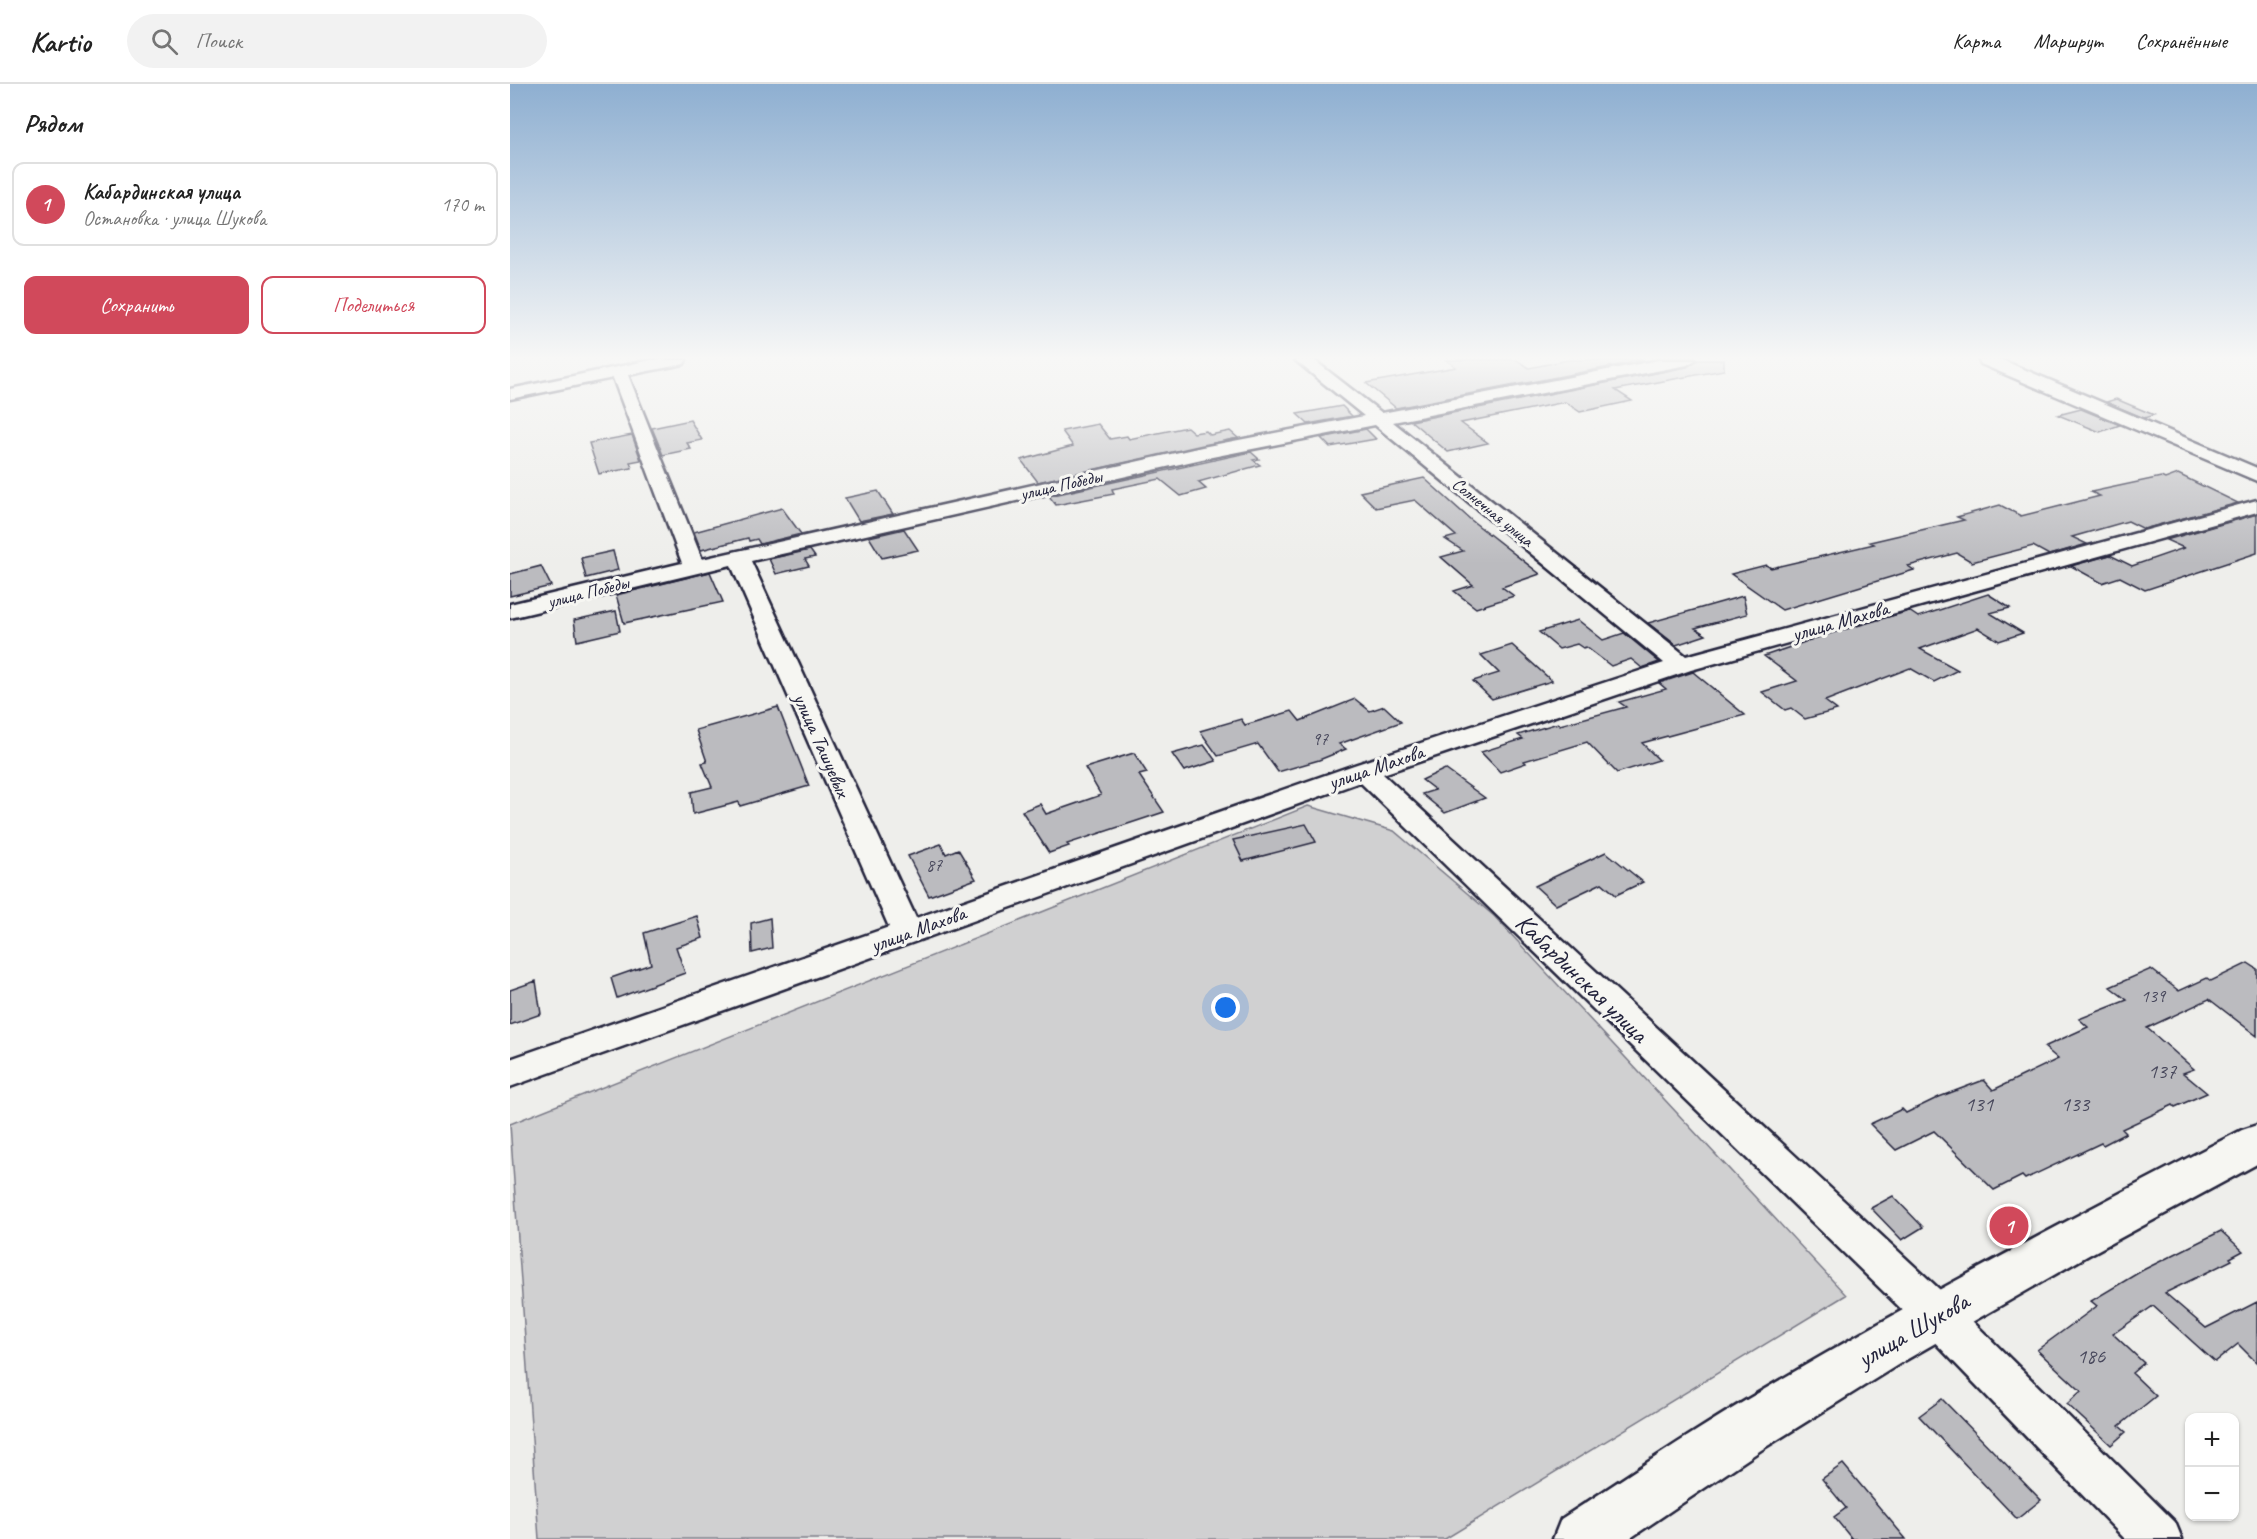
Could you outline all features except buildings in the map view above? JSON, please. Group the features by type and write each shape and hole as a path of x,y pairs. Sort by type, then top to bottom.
{"main road":[{"name":"улица Шукова","path":"1581,1539 1765,1417 1937,1315 2077,1237 2257,1143"}],"street":[{"path":"640,428 694,567"},
{"name":"улица Победы","path":"510,611 694,567 1202,453 1337,428"},
{"name":"Солнечная улица","path":"1390,428 1682,665"},
{"path":"2145,428 2257,476"},
{"name":"улица Махова","path":"510,1073 1364,771 1682,665 2257,506"},
{"name":"улица Ташуевых","path":"738,557 907,933"},
{"name":"Кабардинская улица","path":"1364,771 1937,1315 2158,1539"}],"shaded area":[{"path":"1308,806 1394,831 1494,916 1846,1295 1445,1539 539,1539 510,1124"}],"place":[{"name":"Кабардинская улица","path":"2009,1226"}]}
